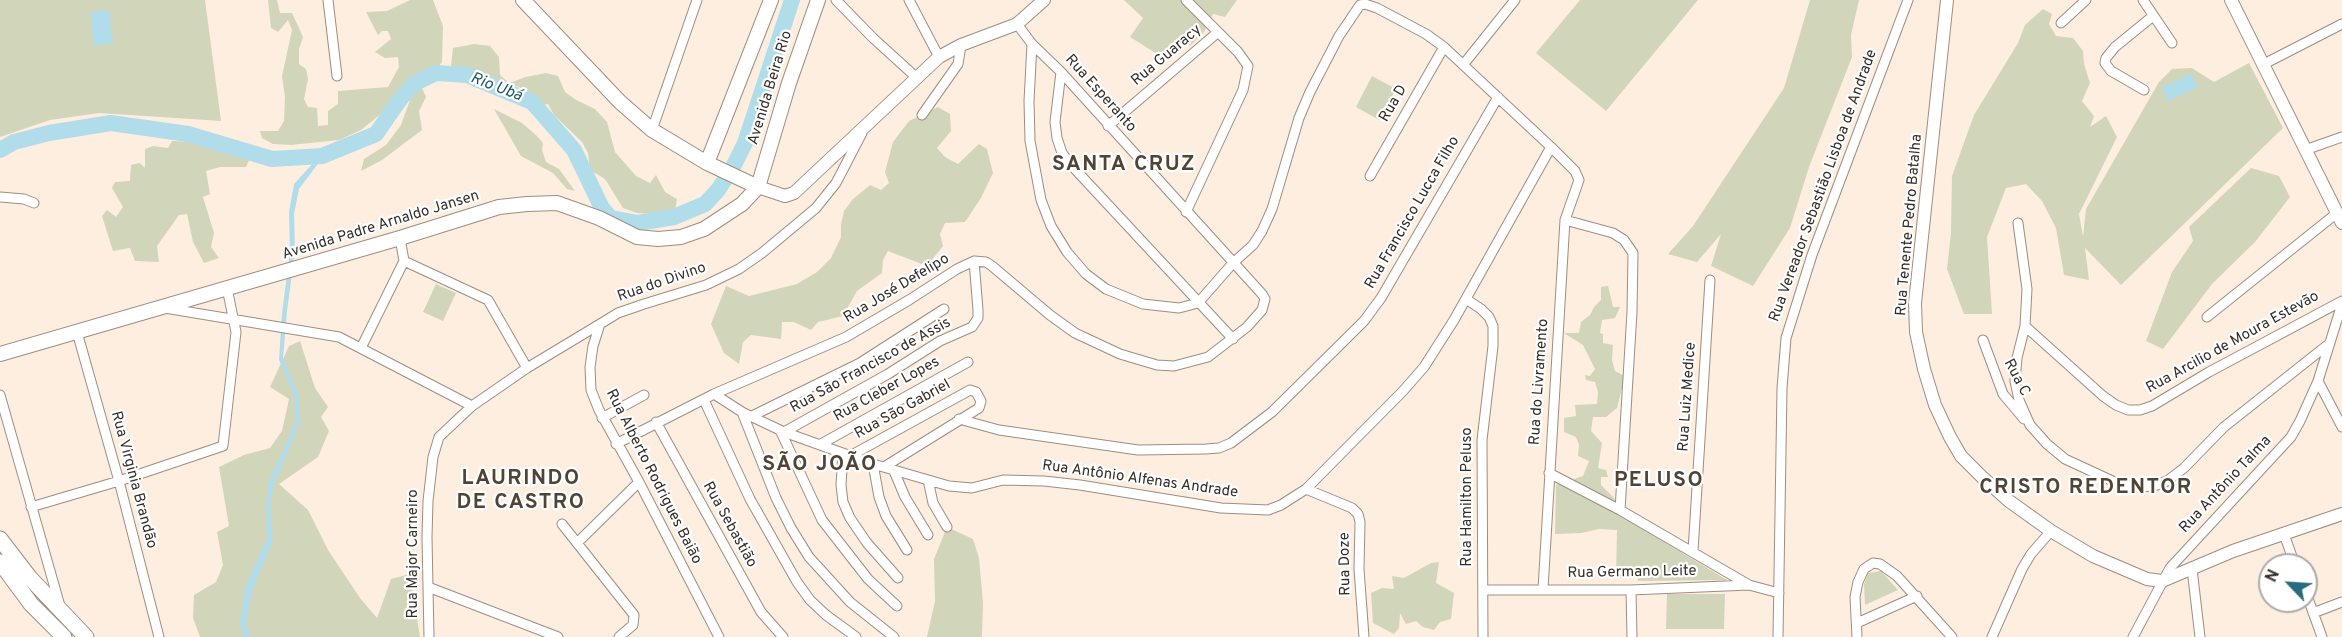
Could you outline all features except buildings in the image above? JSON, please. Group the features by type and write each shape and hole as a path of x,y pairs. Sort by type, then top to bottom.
{"main road":[{"path":"523,0 620,102 652,130 712,165 754,186"},
{"name":"Avenida Beira Rio","path":"712,165 771,0"},
{"name":"Avenida Beira Rio","path":"754,186 818,0"},
{"name":"Avenida Padre Arnaldo Jansen","path":"0,354 499,207 557,203 610,223 637,237 658,239 681,237 704,229 742,204 754,186"},
{"path":"0,539 30,578 86,637"},
{"path":"0,562 31,604 64,637"}],"street":[{"path":"328,0 338,76"},
{"path":"652,130 697,0"},
{"path":"836,0 917,78"},
{"path":"909,0 939,57"},
{"path":"754,186 785,196 791,195 939,57 961,45 1017,24 1044,0"},
{"path":"1186,0 1244,59 1248,66 1238,101 1186,212"},
{"name":"Rua Vereador Sebastião Lisboa de Andrade","path":"1778,637 1782,388 1786,338 1812,255 1908,0"},
{"name":"Rua Tenente Pedro Batalha","path":"1947,0 1915,303 1916,332 1935,405 1961,456 2009,501 2051,531 2093,556 2127,572 2162,581"},
{"path":"2061,23 2086,0"},
{"path":"2143,0 2172,43"},
{"path":"2207,317 2340,218 2231,0"},
{"path":"1463,65 1509,2"},
{"path":"1032,44 1029,101 1030,141 1041,201 1051,226 1067,252 1086,274 1106,289 1143,304 1179,308 1198,303 1233,263 1253,245 1262,231 1281,183 1295,130 1306,101 1340,36 1360,5 1365,4 1377,8 1426,34 1444,47 1551,147"},
{"path":"2144,90 2111,71 2106,58 2115,46 2153,16"},
{"name":"Rua Esperanto","path":"1017,24 1032,44 1061,72 1265,299"},
{"path":"2262,65 2342,24"},
{"name":"Rua Guaracy","path":"1108,126 1217,33"},
{"path":"922,115 958,64 961,45"},
{"name":"Rua D","path":"1370,176 1444,47"},
{"path":"1061,72 1056,122 1057,138 1062,153 1233,339"},
{"name":"Rua Francisco Lucca Filho","path":"959,419 999,430 1138,450 1206,449 1219,448 1231,443 1272,412 1364,321 1381,298 1498,97"},
{"name":"Rua do Divino","path":"440,437 472,406 527,368 618,313 706,285 739,269 762,253 816,208 836,183 865,128"},
{"path":"2305,150 2342,137"},
{"name":"Rua do Livramento","path":"1543,590 1565,220 1579,180 1575,171 1551,147"},
{"name":"Rua Antônio Alfenas Andrade","path":"714,394 782,431 894,471 961,488 972,488 1003,480 1053,482 1080,484 1181,503 1268,510 1281,505 1306,489 1424,367 1440,345 1551,147"},
{"path":"0,197 24,199 34,203"},
{"path":"1565,220 1613,233 1624,240 1633,253 1631,334 1620,510"},
{"path":"2018,223 2027,289 2025,326 2015,381 2019,400 2030,425"},
{"path":"361,348 404,261 400,238"},
{"path":"404,261 488,300 527,368"},
{"name":"Rua São Francisco de Assis","path":"782,431 888,374 940,341 972,327 978,318 974,261"},
{"name":"Rua José Defelipo","path":"616,444 714,394 846,337 957,269 974,261 986,262 992,266 1050,315 1100,346 1139,361 1174,366 1208,357 1233,339 1262,310 1265,299"},
{"name":"Rua Luiz Medice","path":"1693,551 1710,280"},
{"path":"31,507 119,481 223,446 236,333 235,319 226,288"},
{"name":"Rua Hamilton Peluso","path":"1466,299 1489,316 1493,326 1493,346 1482,440 1483,637"},
{"name":"Rua Arcilio de Moura Estevão","path":"2025,326 2103,396 2128,410 2140,410 2152,406 2235,358 2342,303"},
{"name":"Rua Antônio Talma","path":"2133,637 2162,581 2181,554 2291,436 2318,381 2342,303"},
{"path":"159,307 339,337 472,406"},
{"path":"752,416 860,363 944,309"},
{"name":"Rua Alberto Rodrigues Baião","path":"600,324 593,346 590,367 591,390 602,418 639,482 719,637"},
{"name":"Rua Virginia Brandão","path":"77,332 119,481 159,637"},
{"name":"Rua C","path":"1983,340 2003,394 2047,444 2065,459 2119,484 2136,487 2154,486 2167,481 2244,411 2330,344"},
{"name":"Rua Cleber Lopes","path":"821,444 968,362"},
{"path":"2318,381 2342,427"},
{"name":"Rua São Gabriel","path":"847,455 970,390 976,392 981,406 959,419"},
{"path":"0,395 61,612"},
{"path":"602,418 644,395"},
{"path":"704,400 750,500 796,582 826,615 856,637"},
{"path":"742,411 776,498 809,557 850,602 894,637"},
{"path":"884,467 959,419"},
{"name":"Rua Sebastião","path":"656,422 760,612 783,637"},
{"path":"782,431 822,520 868,579 897,606"},
{"name":"Rua Major Carneiro","path":"429,637 428,501 433,457 440,437"},
{"path":"847,455 841,485 843,502 850,518 867,543 898,578"},
{"path":"873,464 879,497 886,516 907,550"},
{"path":"894,471 905,497 928,535"},
{"path":"1549,473 1620,510 1749,585"},
{"path":"928,480 933,503 946,527"},
{"path":"577,543 639,482"},
{"name":"Rua Doze","path":"1306,489 1352,508 1358,514 1364,637"},
{"path":"2162,581 2233,551 2342,514"},
{"path":"562,524 634,615 633,625 619,637"},
{"path":"1992,637 2022,569 2031,554 2051,531"},
{"path":"2283,534 2290,553"},
{"path":"1857,637 1855,597 1858,582 1868,565 1880,564 1917,596 1952,637"},
{"path":"2192,569 2200,637"},
{"name":"Rua Germano Leite","path":"1484,590 1631,590 1749,585 1779,593"},
{"path":"428,587 558,637"},
{"path":"1631,590 1632,637"},
{"path":"1857,623 1917,596"},
{"path":"2318,611 2342,602"},
{"path":"2313,613 2322,637"}],"green space":[{"path":"0,0 205,0 221,121 99,113 50,120 0,137"},
{"path":"268,0 277,0 280,13 292,13 303,37 299,49 299,64 306,69 308,79 304,99 308,107 317,108 318,126 328,125 328,111 338,104 338,91 388,87 399,67 398,57 385,58 375,52 391,39 388,31 382,31 378,35 366,12 387,11 410,0 433,0 443,26 442,62 422,88 426,97 419,111 422,130 382,160 361,171 364,159 386,145 401,125 410,100 388,104 382,113 361,130 339,140 291,145 273,144 262,138 260,131 278,131 284,121 285,97 282,76 292,30 288,20 278,32 271,28"},
{"path":"1124,0 1237,0 1225,17 1213,14 1204,32 1191,45 1178,45 1168,49 1166,64 1154,52 1130,37 1143,18"},
{"path":"1580,0 1698,0 1606,111 1536,53"},
{"path":"1810,0 1859,0 1851,35 1852,57 1809,167 1790,228 1753,286 1711,266 1721,234 1697,262 1668,254 1693,226 1784,88"},
{"path":"2043,9 2052,14 2049,24 2056,36 2073,38 2083,51 2084,64 2090,83 2082,101 2094,116 2090,127 2106,116 2117,137 2079,214 2083,237 2086,209 2159,82 2172,69 2192,68 2214,82 2249,63 2283,128 2121,285 2085,248 2089,280 2064,275 2056,228 2042,201 2026,184 2006,188 1987,237 1992,314 1964,314 1947,269 1951,233 1952,176 1974,115 2018,43 2025,25"},
{"path":"474,44 490,46 499,57 500,75 509,83 546,73 558,76 565,92 595,109 607,122 615,152 636,176 650,183 656,175 665,192 677,199 675,211 652,214 637,213 623,208 605,179 590,170 588,153 582,142 554,115 548,104 542,105 519,87 451,66 453,48"},
{"path":"1372,76 1396,89 1379,120 1356,107"},
{"path":"938,107 950,114 951,131 937,148 945,157 958,164 979,144 987,149 993,173 981,198 965,222 945,223 940,234 943,246 927,266 888,251 883,260 882,273 857,291 843,316 818,322 811,330 794,322 782,322 781,339 751,335 743,342 739,364 724,353 711,324 726,286 749,296 797,284 817,272 831,258 841,237 844,211 853,199 870,185 881,190 889,183 885,172 893,142 909,121"},
{"path":"494,109 522,123 536,135 543,143 542,150 546,162 559,169 575,191 567,189 553,173 521,156"},
{"path":"172,141 221,143 250,158 246,167 220,167 206,171 210,194 203,197 214,233 211,247 219,258 204,263 193,242 187,214 179,215 157,246 159,262 135,261 130,248 113,251 102,216 107,210 116,217 123,207 112,188 115,182 130,181 131,165 140,163 145,168 145,149 153,146 168,148"},
{"path":"2251,168 2279,176 2290,197 2255,242 2212,284 2163,349 2146,341 2172,272 2193,241 2189,227"},
{"path":"436,284 456,293 443,321 423,312"},
{"path":"1608,286 1613,307 1620,307 1615,318 1602,320 1600,333 1603,334 1603,343 1613,345 1612,360 1615,371 1625,376 1617,408 1606,417 1593,417 1591,431 1602,443 1598,468 1606,470 1608,477 1601,477 1601,485 1614,498 1618,514 1727,580 1638,581 1637,578 1616,578 1617,530 1599,529 1581,533 1555,534 1556,485 1583,476 1589,461 1578,456 1579,445 1576,437 1564,432 1564,418 1576,416 1575,405 1597,404 1598,392 1595,382 1586,380 1585,375 1590,376 1595,369 1583,345 1564,333 1579,333 1581,322 1590,315 1601,300 1601,287"},
{"path":"300,341 315,388 328,407 321,417 329,431 318,457 279,484 308,510 328,550 360,598 377,618 391,579 410,574 420,637 200,637 193,618 194,595 216,582 223,565 217,532 229,526 219,467 244,455 270,448 282,431 289,399 270,387 289,346"},
{"path":"947,527 973,539 979,558 983,603 982,637 927,637 935,601 934,559"},
{"path":"1439,562 1436,583 1454,593 1451,619 1440,622 1434,630 1423,627 1416,621 1406,624 1400,613 1399,628 1394,634 1373,623 1371,593 1382,588 1394,589 1392,576 1404,578 1431,563"},
{"path":"1881,571 1898,590 1865,605 1864,584 1868,573"},
{"path":"1667,594 1725,594 1724,629 1666,629"}],"water":[{"path":"109,10 113,43 94,46 90,12"},
{"path":"2191,73 2198,87 2168,101 2162,88"},
{"path":"315,161 320,161 299,189 294,214 295,252 283,358 298,393 300,422 273,487 270,505 273,541 252,590 246,625 251,637 244,637 240,624 245,587 267,539 268,484 296,421 294,395 279,360 290,252 289,212 294,184"}],"waterway":[{"name":"Rio Ubá","path":"0,150 14,142 49,133 111,123 188,134 272,159 322,156 376,134 401,98 415,83 436,73 467,75 532,102 574,150 602,208 611,218 638,223 674,217 705,204 718,190 733,167 745,143 792,0"}],"district":[{"name":"SANTA CRUZ","path":"1124,166"},
{"name":"SÃO JOÃO","path":"820,466"},
{"name":"PELUSO","path":"1659,482"},
{"name":"CRISTO REDENTOR","path":"2086,489"},
{"name":"LAURINDO DE CASTRO","path":"521,492"}]}
